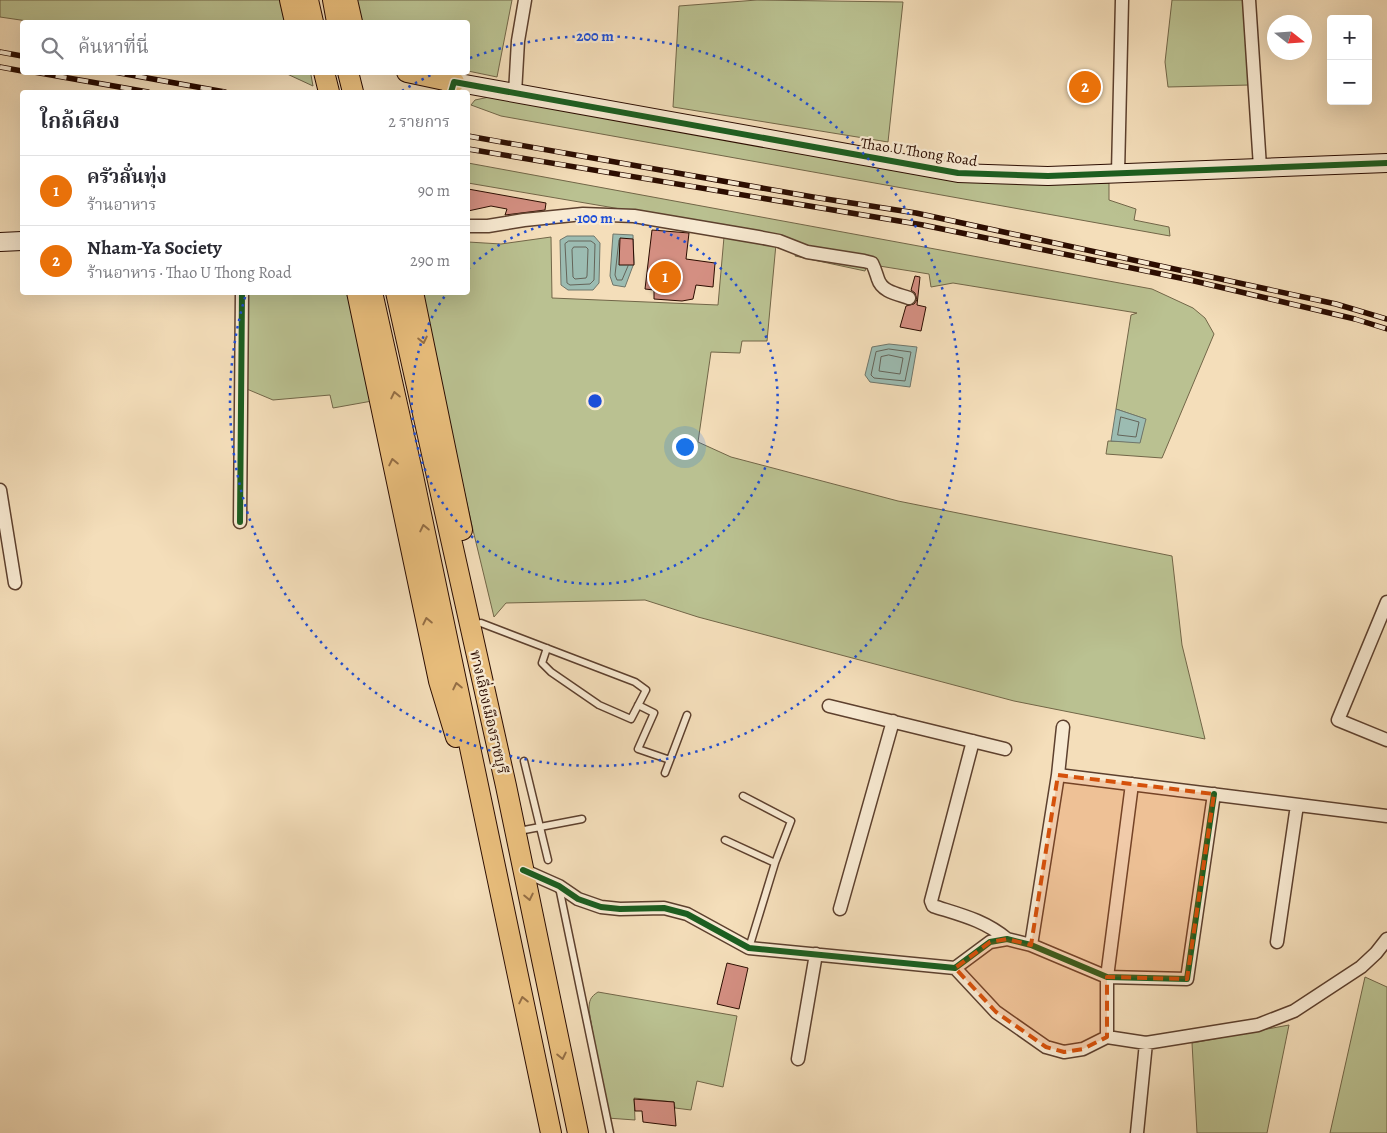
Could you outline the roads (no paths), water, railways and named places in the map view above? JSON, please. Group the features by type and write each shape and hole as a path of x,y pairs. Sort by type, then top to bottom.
{"main road":[{"path":"290,0 295,20"},
{"path":"308,0 313,20"},
{"path":"332,0 337,20"},
{"path":"347,0 352,20"},
{"path":"325,75 328,90"},
{"path":"349,75 352,90"},
{"path":"417,75 453,87"},
{"path":"358,295 439,681 496,870"},
{"name":"ทางเลี่ยงเมืองราชบุรี","path":"373,295 413,476 551,1133"},
{"name":"ทางเลี่ยงเมืองราชบุรี","path":"397,295 506,786 578,1133"},
{"path":"414,295 490,664 506,786"}],"street":[{"path":"515,92 518,41 525,0"},
{"path":"1118,173 1122,0"},
{"path":"1249,0 1260,167"},
{"name":"Thao U Thong Road","path":"453,87 515,92 958,173 1048,176 1387,163"},
{"path":"470,226 488,226 583,214 634,216 779,241 807,252 864,261 872,264 884,288 909,298"},
{"path":"0,242 20,241"},
{"path":"240,522 242,295"},
{"path":"0,490 15,583"},
{"path":"1387,602 1338,720 1387,740"},
{"path":"829,706 1005,749"},
{"path":"840,908 893,721"},
{"path":"1032,944 1058,775 1063,728"},
{"path":"973,741 931,901 933,906 975,919 993,927 1007,939"},
{"path":"1058,775 1387,816"},
{"path":"1107,1037 1107,977 1132,784"},
{"path":"955,968 990,942 1007,939 1032,944 1107,977 1187,979 1214,794"},
{"path":"1277,942 1297,805"},
{"path":"523,870 559,886 578,899 601,907 620,909 664,908 687,914 749,948 955,968 996,1012 1046,1047 1064,1052 1083,1048 1107,1037 1146,1043 1258,1025 1294,1011 1361,967 1387,939"},
{"path":"798,1059 816,954"},
{"path":"1138,1133 1146,1043"}],"lane":[{"path":"481,623 547,648 635,682 646,690 632,719 599,705 551,672 542,662 547,648"},
{"path":"638,705 654,714 638,749 670,760"},
{"path":"665,773 687,715"},
{"path":"524,761 548,860"},
{"path":"743,796 791,821 775,863 749,948"},
{"path":"515,831 582,819"},
{"path":"725,840 775,863"},
{"path":"559,886 610,1133"}],"water":[{"path":"613,234 633,235 634,263 625,287 613,285 610,276"},
{"path":"567,236 594,236 600,243 599,283 593,290 568,290 561,285 560,240"},
{"path":"889,344 917,347 910,387 870,382 865,375 872,347"},
{"path":"1116,409 1146,419 1140,443 1111,441"}],"railway":[{"path":"0,52 20,56"},
{"path":"0,67 20,71"},
{"path":"51,75 137,90"},
{"path":"131,75 214,90"},
{"path":"470,136 813,197 916,213 1336,304 1387,319"},
{"path":"470,149 923,225 1190,280 1355,319 1387,329"}],"place":[{"name":"Nham-Ya Society","path":"1085,87"},
{"name":"ครัวลั่นทุ่ง","path":"665,277"}]}
